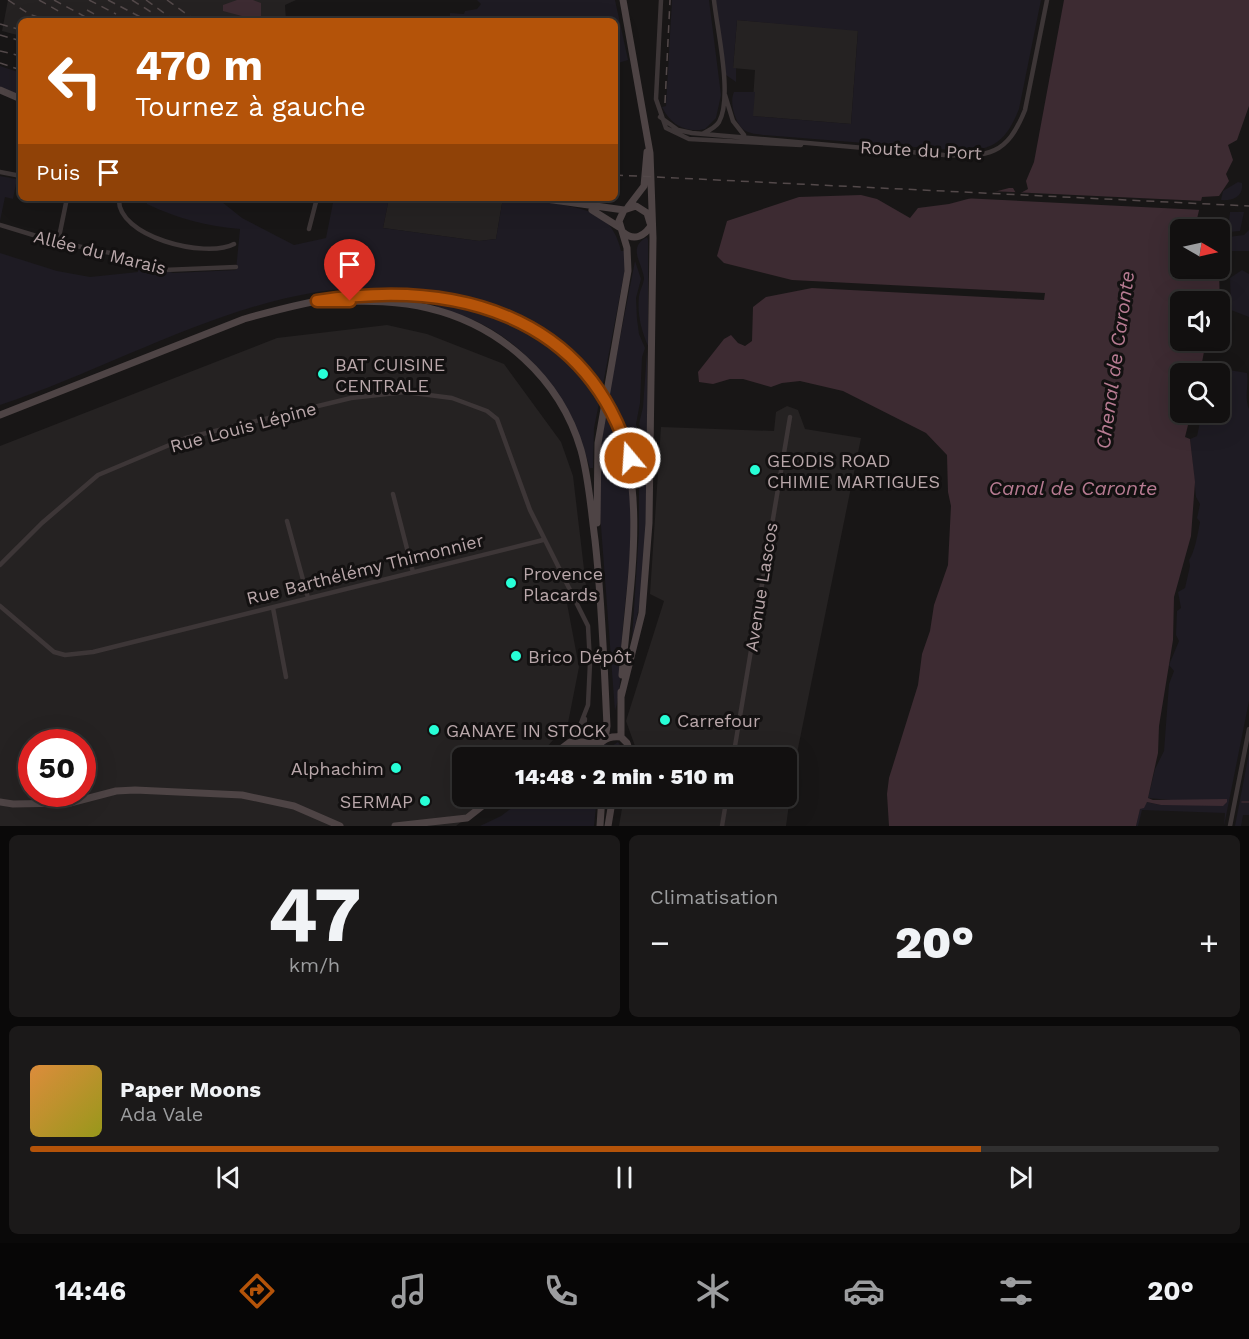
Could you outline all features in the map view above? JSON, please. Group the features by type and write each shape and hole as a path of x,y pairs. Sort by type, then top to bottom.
{"street":[{"path":"621,696 642,613 650,523 652,255 647,134 624,0"},
{"path":"660,117 656,99 661,0"},
{"path":"714,0 724,92 733,122 737,130 746,137"},
{"name":"Route du Port","path":"660,117 678,130 701,134 968,156 985,155 997,151 1013,135 1025,110 1047,0"},
{"path":"0,90 18,98"},
{"path":"724,92 719,121 726,135 726,142"},
{"name":"Route du Port","path":"660,117 666,128 678,136 726,142 825,145"},
{"path":"701,134 719,121"},
{"path":"726,135 733,122"},
{"path":"598,747 608,726 598,565 596,482 598,443 628,272 627,248 620,228 621,215 644,186 647,134"},
{"path":"0,172 18,175"},
{"path":"58,242 66,201"},
{"path":"119,201 120,210 128,223 179,246 224,248 234,244"},
{"path":"309,229 315,201"},
{"path":"555,201 581,206 626,209 636,206 643,209 652,224"},
{"path":"581,206 598,212 631,237 637,237 652,224"},
{"name":"Allée du Marais","path":"0,225 58,242 139,259 164,270 236,267"},
{"path":"0,414 206,333 282,308 317,301 367,295 400,295 452,302 523,323 547,336 578,363 598,386 615,414 630,458 634,493 633,539 621,696 621,737 628,747"},
{"path":"317,301 383,302 429,308 482,328 525,359 557,396 580,448 589,487 598,565"},
{"name":"Rue Louis Lépine","path":"0,565 42,523 98,475 186,438 351,398 405,392 452,398 487,411 497,419 543,540"},
{"name":"Avenue Lascos","path":"736,747 789,417"},
{"path":"393,494 413,572"},
{"path":"287,521 308,598"},
{"path":"543,540 559,566 588,626 590,663 588,705 583,733 591,742"},
{"name":"Rue Barthélémy Thimonnier","path":"0,606 43,645 65,655 93,652 543,540"},
{"path":"273,608 286,677"},
{"path":"564,747 572,741 588,705"},
{"path":"1230,826 1249,729"},
{"path":"572,741 591,742 621,737"},
{"path":"572,741 580,747"},
{"path":"0,802 13,804 69,803 116,791 135,790 242,795 294,806 340,826"},
{"path":"394,826 467,818 481,807"},
{"path":"600,826 601,807"},
{"path":"608,826 611,807"},
{"path":"722,826 725,807"}],"shaded area":[{"path":"8,0 296,0 285,5 286,18 18,18 18,35 2,31"},
{"path":"477,0 615,0 628,60 618,63 618,18 450,18 450,13 464,14 465,11 477,9 481,4"},
{"path":"672,0 709,0 721,95 716,118 705,129 691,130 679,126 669,118 662,107 666,106"},
{"path":"716,0 1041,0 1015,119 1000,140 985,148 965,151 764,135 744,130 738,123 734,112 732,101 734,92 755,92 753,116 851,124 858,31 737,20 733,68 736,68 736,82 726,75"},
{"path":"737,20 858,30 851,124 752,116 755,70 733,68"},
{"path":"0,66 18,72 18,95 0,87"},
{"path":"0,176 17,179 13,199 5,197 0,221"},
{"path":"1238,182 1242,183 1239,195 1233,199 1221,200 1223,191"},
{"path":"146,201 221,201 242,218 294,245 326,238 333,201 388,201 383,228 479,241 496,239 502,201 539,201 591,212 608,223 621,251 624,251 625,269 603,384 576,353 560,340 507,312 467,300 430,293 354,288 317,292 236,312 0,405 0,253 57,271 90,277 138,272 138,261 173,273 236,270 240,229 181,218 147,204"},
{"path":"388,201 502,201 496,239 479,241 383,228"},
{"path":"1230,212 1244,212 1240,231 1230,232"},
{"path":"1249,230 1249,251 1231,251 1230,237 1244,235"},
{"path":"647,237 648,346 639,315 639,296 644,278 637,256 638,246"},
{"path":"635,261 641,279 636,298 637,319 639,334 645,348 642,357 640,403 636,424 642,445 647,449 647,464 643,575 632,639 639,532 639,482 627,428 609,394"},
{"path":"1242,270 1249,274 1249,317 1231,310 1230,278"},
{"path":"431,303 481,314 526,332 567,360 584,377 600,398 594,428 593,468 590,468 573,423 562,402 535,365 499,334 478,322"},
{"path":"387,325 427,334 504,364 561,442 573,476 586,586 566,598 579,667 568,723 547,747 452,747 452,807 480,807 456,826 0,826 0,446 277,338"},
{"path":"647,351 647,444 639,424 643,407"},
{"path":"1230,370 1247,373 1249,701 1224,826 1225,813 1142,810 1138,826 1136,826 1140,808 1147,802 1161,805 1226,805 1148,798 1155,769 1164,751 1169,684 1174,671 1169,665 1179,641 1176,635 1177,611 1181,608 1178,592 1185,588 1190,566 1189,560 1195,547 1200,522 1197,518 1200,504 1196,497 1190,439 1197,436 1200,423 1230,423"},
{"path":"787,406 798,410 805,429 861,438 797,753 797,747 635,747 626,721 664,601 650,594 661,427 774,431 776,412"},
{"path":"607,409 619,436 627,463 631,521 620,685 615,711 599,500 600,450"},
{"path":"618,742 621,747 603,747 605,744 612,746"},
{"path":"1249,753 1249,815 1243,815 1241,826 1235,826"},
{"path":"513,807 596,807 594,826 480,826 501,816"},
{"path":"622,807 789,807 786,826 619,826"}],"water":[{"path":"237,0 253,0 261,3 261,18 250,18 223,11 223,5"},
{"name":"Canal de Caronte","path":"1064,0 1249,0 1249,106 1237,140 1228,145 1233,160 1226,174 1229,181 1219,196 1202,197 1197,219 1170,219 1170,279 1219,279 1220,291 1170,291 1170,351 1204,351 1202,363 1170,363 1170,423 1188,423 1185,437 1190,439 1195,482 1191,536 1174,597 1173,640 1159,726 1158,753 1148,798 1153,800 1227,799 1227,802 1223,806 1161,805 1147,802 1144,808 1140,809 1136,826 889,826 887,794 889,778 918,685 922,654 930,631 934,605 948,565 951,506 948,492 947,455 926,433 843,391 800,381 771,387 743,379 730,379 713,384 699,382 698,372 724,339 731,335 738,343 745,346 752,341 753,307 766,297 812,288 1044,300 1045,293 792,280 724,263 717,256 727,221 799,197 861,195 877,199 910,218 918,208 949,204 1009,188 1013,188 1017,195 1028,189 1026,181 1034,162"}],"pier":[{"path":"989,191 1204,201 1202,210 962,198"}],"waterway":[{"path":"1242,802 1249,802"}],"railway":[{"path":"8,0 29,14 41,18"},
{"path":"39,0 60,12"},
{"path":"54,0 87,18"},
{"path":"89,0 116,14"},
{"path":"108,0 142,18"},
{"path":"132,0 151,12"},
{"path":"146,0 171,18"},
{"path":"167,0 192,18"},
{"path":"665,103 670,0"},
{"path":"87,10 102,18"},
{"path":"0,24 18,29"},
{"path":"0,35 18,40"},
{"path":"0,51 18,55"},
{"path":"0,63 18,69"},
{"path":"618,175 1249,206"}],"place":[{"name":"BAT CUISINE CENTRALE","path":"323,374"},
{"name":"GEODIS ROAD CHIMIE MARTIGUES","path":"755,470"},
{"name":"Provence Placards","path":"511,583"},
{"name":"Brico Dépôt","path":"516,656"},
{"name":"Carrefour","path":"665,720"},
{"name":"GANAYE IN STOCK","path":"434,730"},
{"name":"Alphachim","path":"396,768"},
{"name":"SERMAP","path":"425,801"}],"route":[{"path":"350,301 317,301 383,294 452,302 523,323 547,336 578,363 598,386 615,414 630,458"}],"water label":[{"name":"Chenal de Caronte","path":"1115,360"}]}
